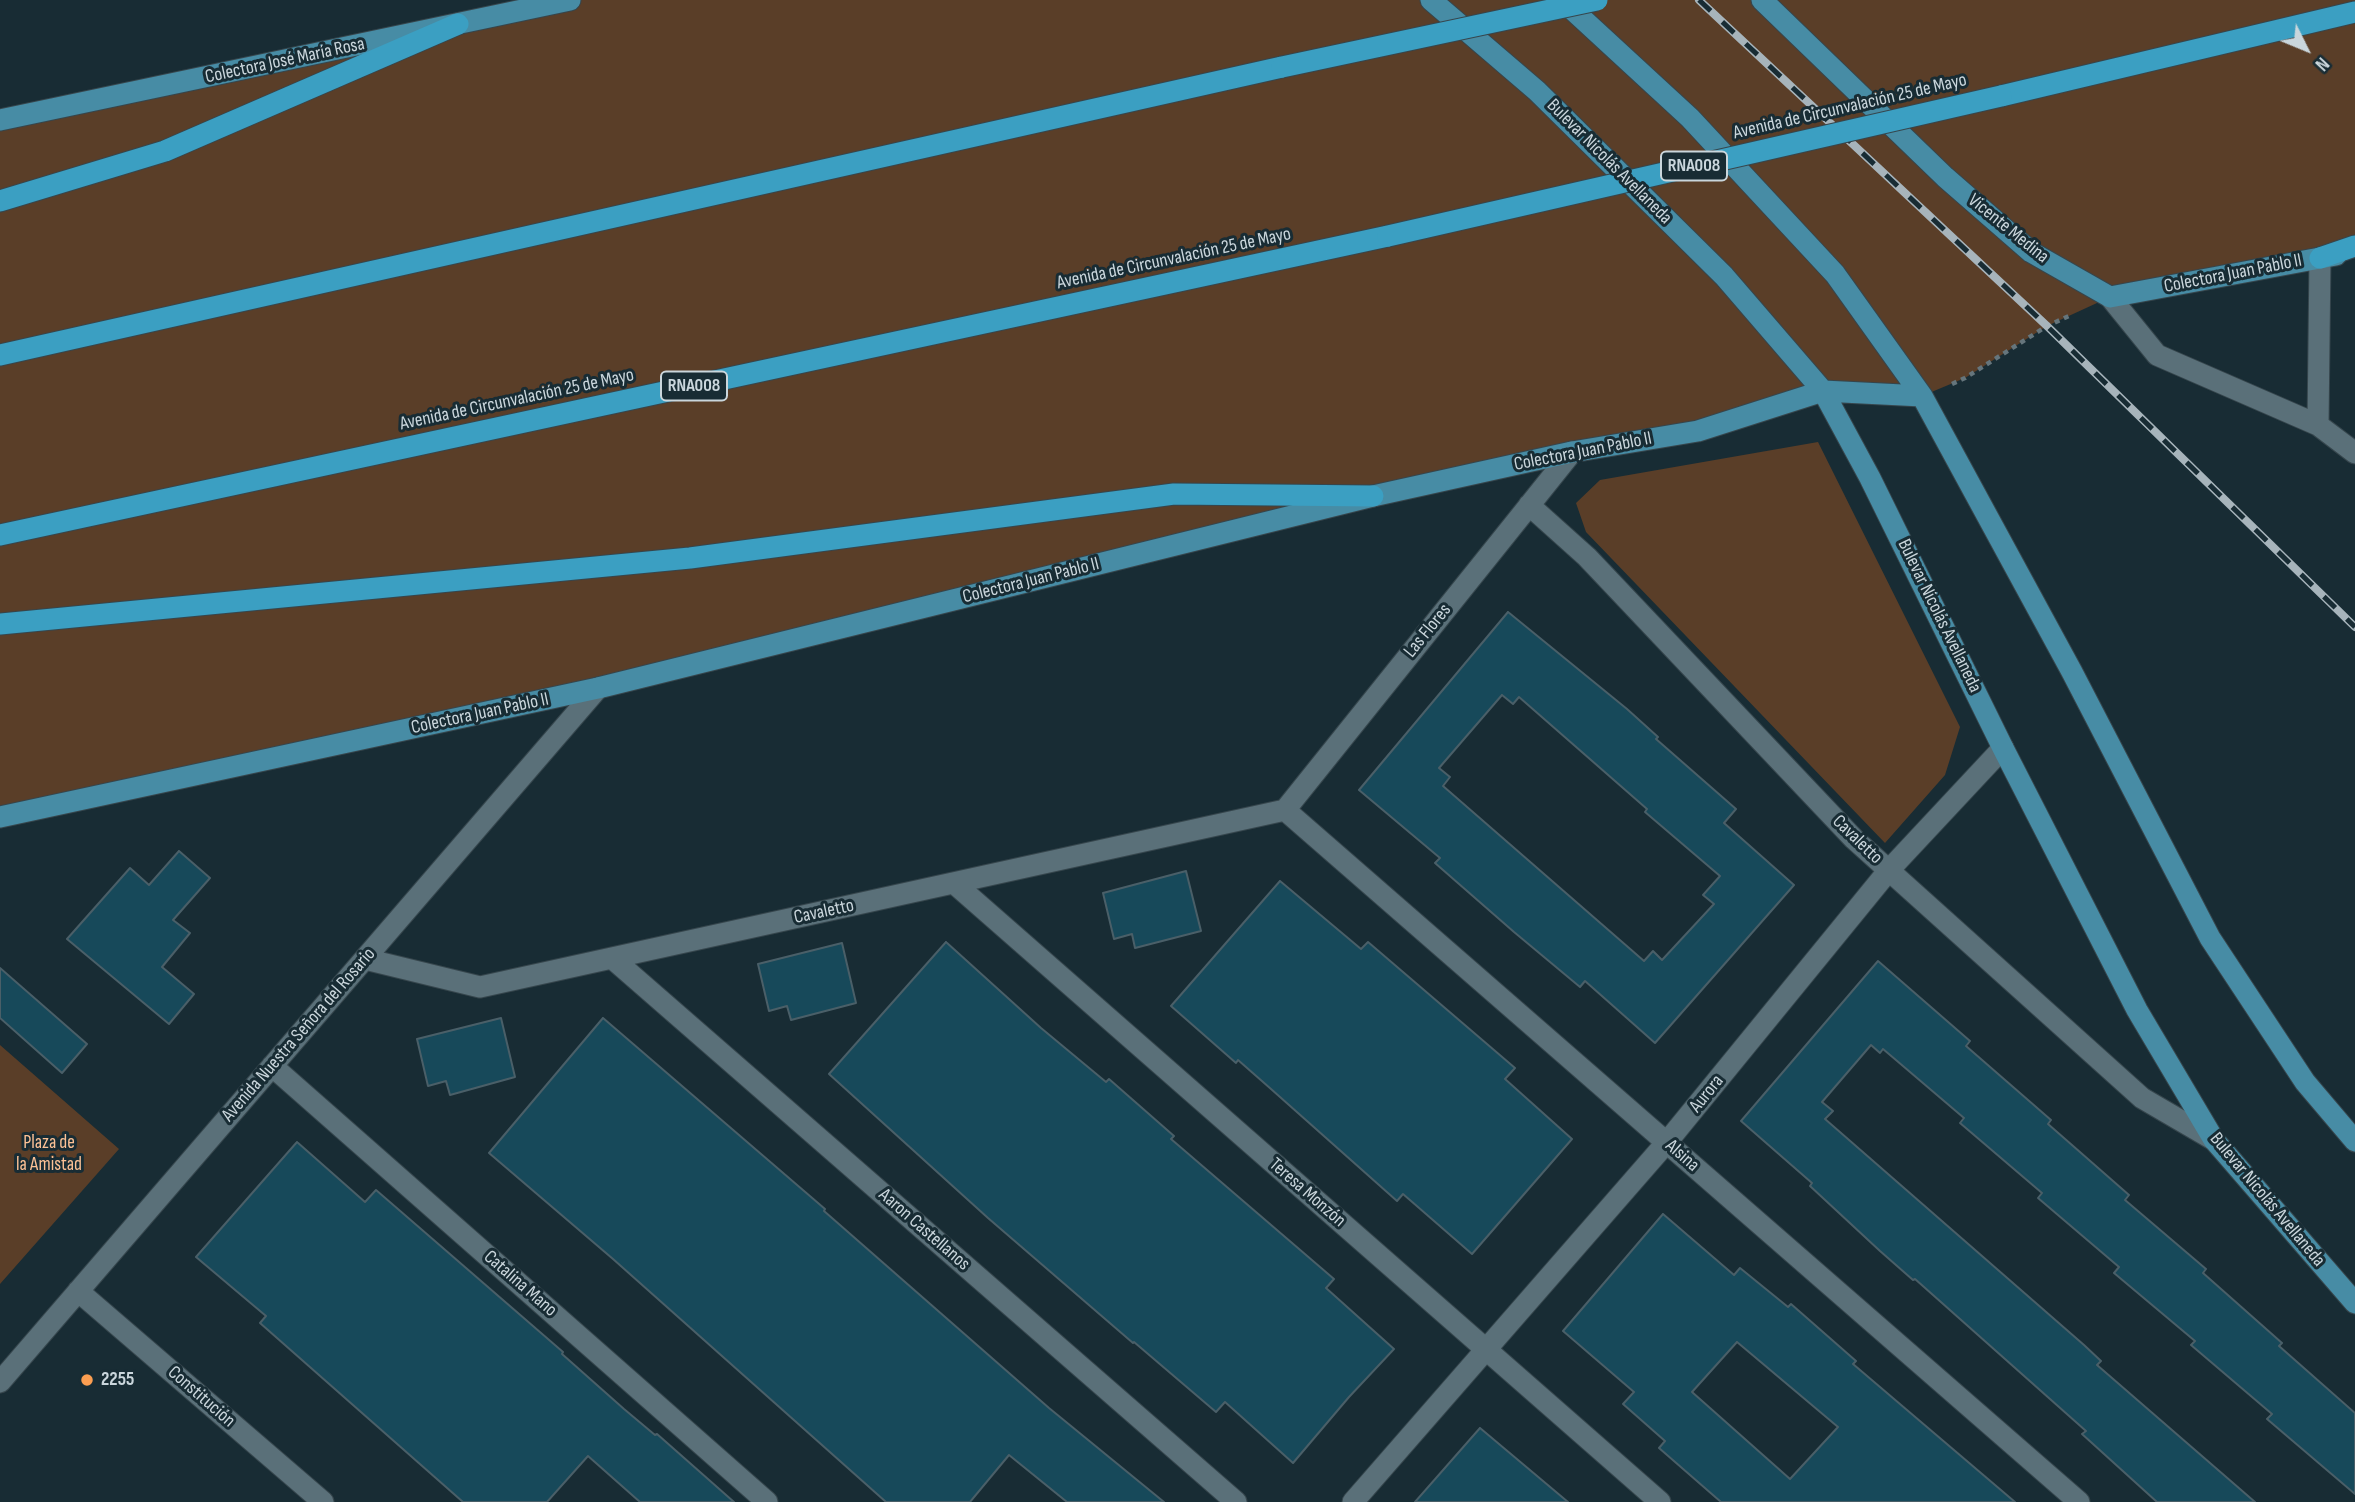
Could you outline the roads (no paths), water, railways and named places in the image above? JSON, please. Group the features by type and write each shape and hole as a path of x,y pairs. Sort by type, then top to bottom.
{"highway":[{"path":"0,355 1282,67 1597,0"},
{"name":"Avenida de Circunvalación 25 de Mayo","path":"0,535 1388,236 2355,12"},
{"path":"0,201 165,151 458,24"},
{"path":"2320,258 2355,249"},
{"path":"0,624 690,558 1174,494 1373,496"}],"main road":[{"name":"Colectora José María Rosa","path":"0,121 570,0"},
{"name":"Bulevar Nicolás Avellaneda","path":"1431,0 1538,91 1714,266 1823,391 2137,1010 2214,1140 2355,1303"},
{"path":"1562,0 1690,118 1835,274 1922,396 2072,672 2210,938 2305,1082 2355,1141"},
{"name":"Vicente Medina","path":"1762,0 1945,177 2031,253 2110,297"},
{"name":"Colectora Juan Pablo II","path":"2110,297 2320,258"},
{"name":"Colectora Juan Pablo II","path":"0,817 598,688 1373,496 1572,452 1698,430 1823,391 1922,396"}],"street":[{"path":"2318,425 2320,258"},
{"name":"Vicente Medina","path":"2110,297 2157,355 2318,425 2355,453"},
{"name":"Las Flores","path":"1285,810 1572,452"},
{"name":"Cavaletto","path":"1529,505 1587,557 1854,839 2142,1098 2214,1140"},
{"name":"Avenida Nuestra Señora del Rosario","path":"0,1382 598,688"},
{"name":"Aurora","path":"1353,1502 1667,1142 1889,870 2003,748"},
{"name":"Cavaletto","path":"365,959 480,987 1285,810"},
{"name":"Alsina","path":"1285,810 2079,1502"},
{"name":"Teresa Monzón","path":"954,883 1660,1502"},
{"name":"Aaron Castellanos","path":"612,958 1236,1502"},
{"name":"Catalina Mano","path":"272,1066 767,1502"},
{"name":"Constitución","path":"78,1291 323,1502"}],"railway":[{"path":"1699,0 2047,326 2355,627"}],"place":[{"name":"2255","path":"87,1380"}],"park label":[{"name":"Plaza de la Amistad","path":"49,1154"}]}
